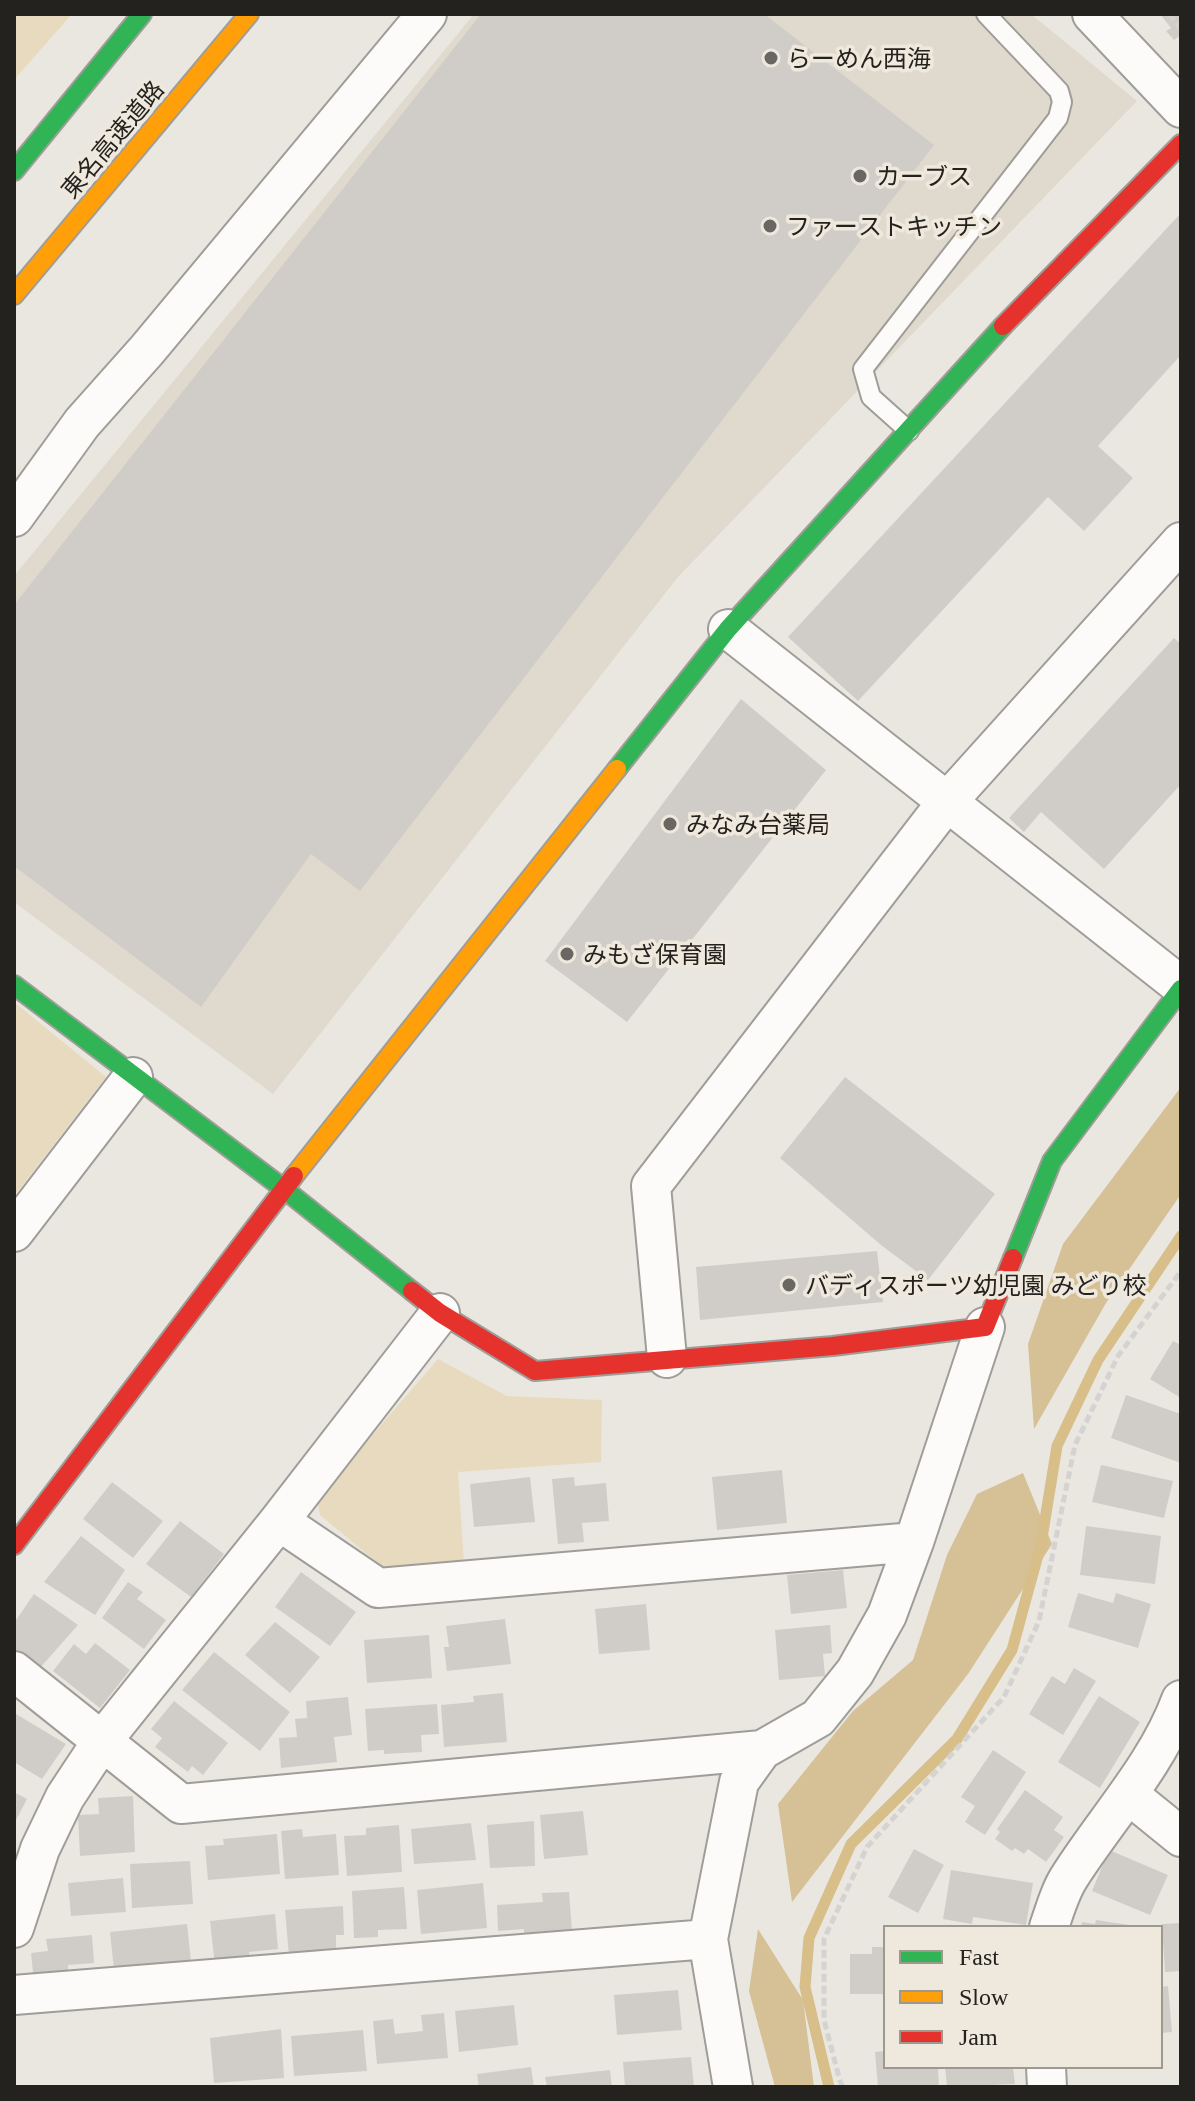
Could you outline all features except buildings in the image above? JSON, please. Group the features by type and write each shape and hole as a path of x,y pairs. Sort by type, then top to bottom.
{"main road":[{"path":"14,171 142,14"},
{"name":"東名高速道路","path":"14,295 249,14"},
{"path":"14,1545 284,1189 728,629 1022,304 1181,144"},
{"path":"14,985 284,1189 440,1313 535,1371 833,1346 985,1327 1052,1161 1181,987"}],"street":[{"path":"14,517 82,423 147,350 427,14"},
{"path":"1092,14 1181,108"},
{"path":"667,1358 651,1186 946,803 1181,542"},
{"path":"728,629 1181,987"},
{"path":"14,1232 133,1077"},
{"path":"14,1928 40,1849 65,1797 102,1741 279,1521 440,1313"},
{"path":"14,1671 181,1804 762,1750 818,1718 855,1672 887,1615 985,1327"},
{"path":"279,1521 378,1588 914,1542"},
{"path":"1050,1925 1068,1879 1128,1794 1172,1724 1181,1700"},
{"path":"733,2087 708,1939 739,1782 762,1750"},
{"path":"1128,1794 1181,1837"},
{"path":"14,1995 708,1939"}],"lane":[{"path":"909,431 871,397 863,369 1058,118 1062,102 1059,91 986,14"}],"path":[{"path":"1169,14 1181,29"},
{"path":"843,2087 824,2020 824,1939 867,1847 1004,1697 1039,1621 1075,1445 1118,1356 1181,1271"}],"shaded area":[{"path":"14,14 72,14 14,80"},
{"path":"474,14 1031,14 1137,101 678,577 273,1094 14,902 14,576"},
{"path":"14,1002 106,1077 14,1196"},
{"path":"1181,1087 1181,1194 1106,1303 1034,1429 1028,1344 1063,1244"},
{"path":"438,1359 507,1396 602,1400 601,1462 458,1472 464,1564 386,1570 320,1515 317,1499"},
{"path":"1023,1473 1052,1544 968,1674 792,1902 778,1804 853,1711 913,1660 947,1555 977,1494"},
{"path":"758,1929 803,2000 814,2087 775,2087 749,1991"}],"waterway":[{"path":"829,2087 805,1987 809,1938 851,1844 957,1739 1012,1650 1041,1544 1057,1446 1098,1360 1181,1236"}],"traffic: fast":[{"path":"14,171 142,14"},
{"path":"617,769 728,629 1003,326"},
{"path":"14,985 284,1189 412,1291"},
{"path":"1013,1258 1052,1161 1181,989"}],"traffic: slow":[{"path":"14,295 249,14"},
{"path":"294,1176 617,769"}],"traffic: jam":[{"path":"1003,326 1181,144"},
{"path":"14,1545 294,1176"},
{"path":"412,1291 440,1313 535,1371 833,1346 985,1327 1013,1258"}],"place":[{"name":"らーめん西海","path":"771,58"},
{"name":"カーブス","path":"860,176"},
{"name":"ファーストキッチン","path":"770,226"},
{"name":"みなみ台薬局","path":"670,824"},
{"name":"みもざ保育園","path":"567,954"},
{"name":"バディスポーツ幼児園 みどり校","path":"789,1285"}]}
